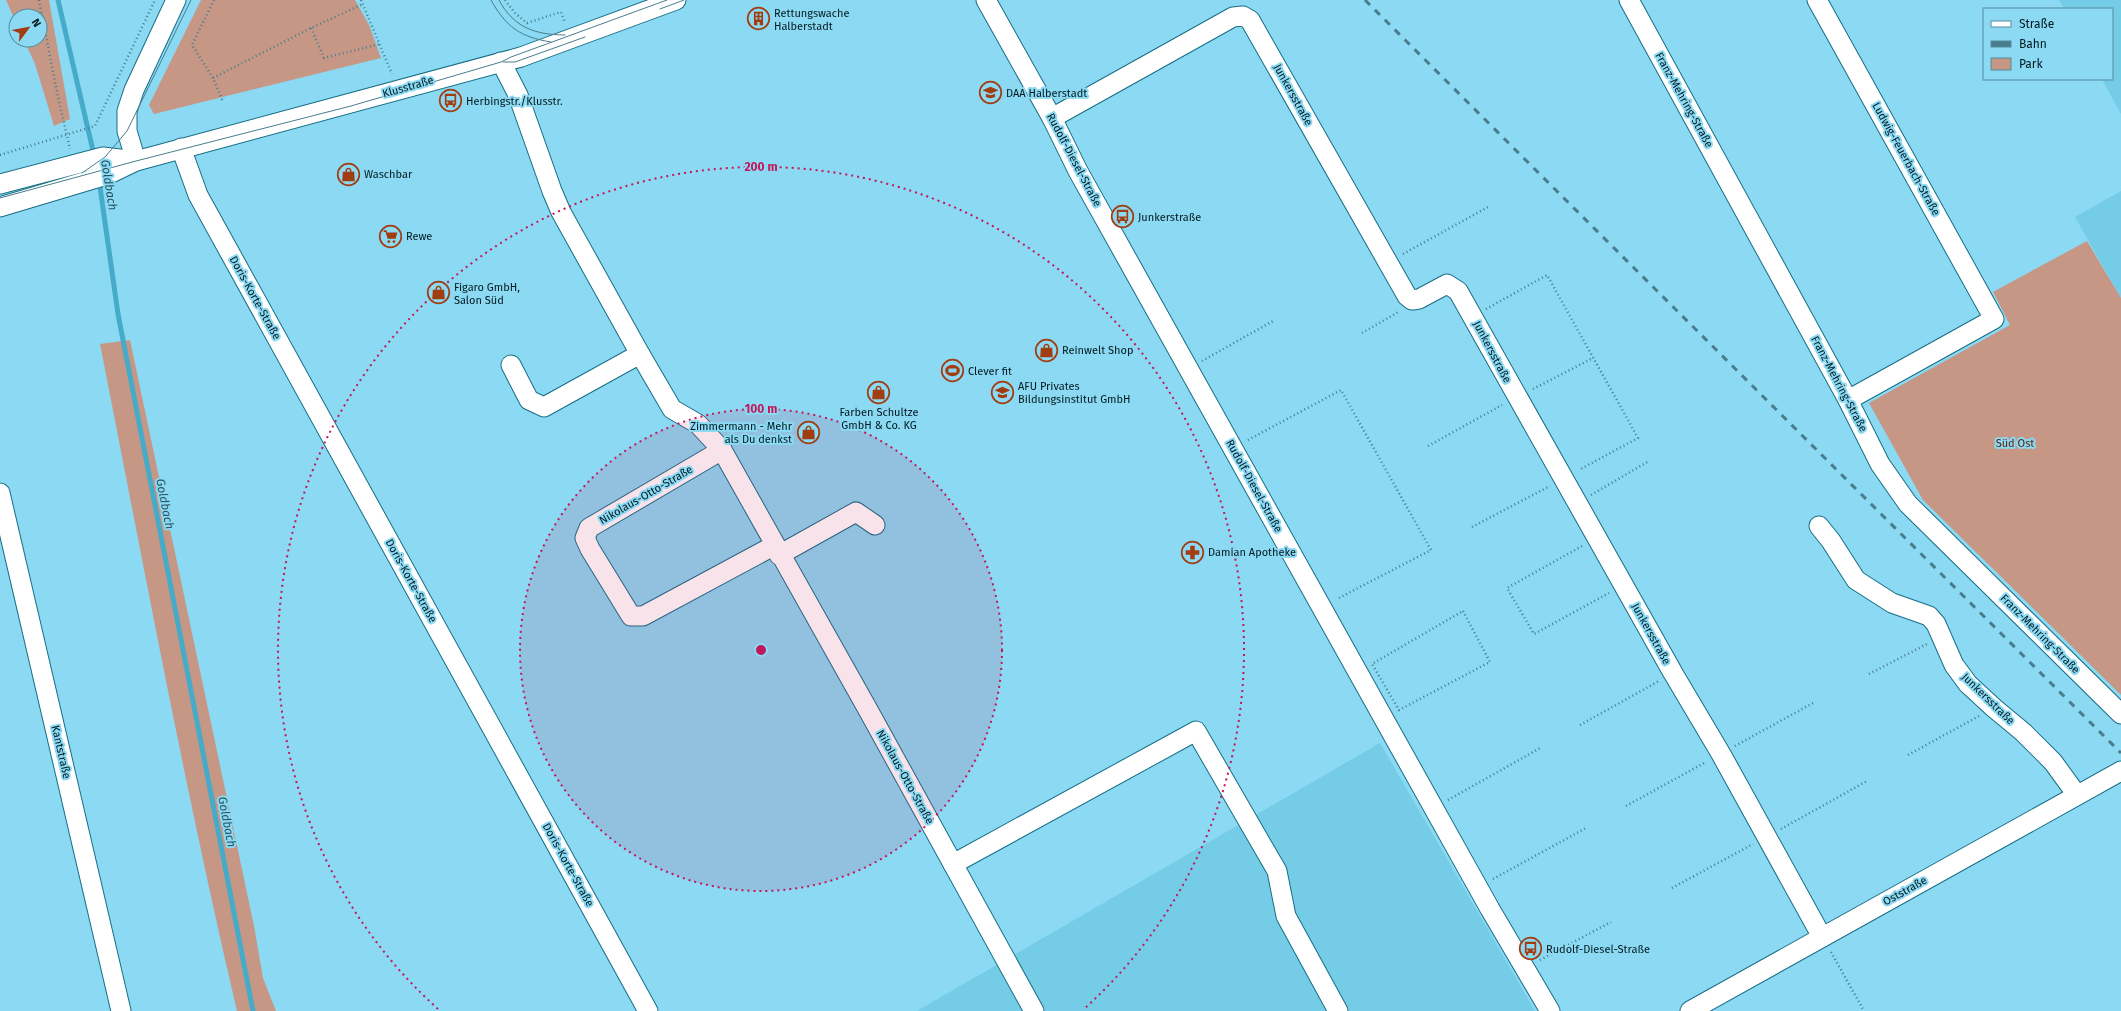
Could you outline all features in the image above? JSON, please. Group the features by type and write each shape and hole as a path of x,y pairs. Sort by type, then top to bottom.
{"street":[{"path":"0,184 136,161 127,131 127,111 134,90 176,0"},
{"name":"Klusstraße","path":"136,161 502,62 676,0"},
{"name":"Rudolf-Diesel-Straße","path":"986,0 1052,118 1078,171 1490,909 1550,1011"},
{"name":"Franz-Mehring-Straße","path":"1629,0 1848,400 1880,464 1908,504 2121,714"},
{"name":"Ludwig-Feuerbach-Straße","path":"1818,0 1994,318 1848,400"},
{"name":"Junkersstraße","path":"1052,118 1233,17 1243,16 1250,20 1407,296 1412,300 1419,299 1447,284 1458,291 1673,673 1721,754 1822,937"},
{"name":"Nikolaus-Otto-Straße","path":"502,62 518,95 552,191 561,212 640,354 672,410 698,424 722,450 867,708 1034,1011"},
{"name":"Doris-Korte-Straße","path":"181,148 198,195 648,1011"},
{"path":"0,207 82,169"},
{"path":"511,365 528,400 544,407 640,354"},
{"name":"Nikolaus-Otto-Straße","path":"722,450 589,528 585,538 590,549 631,616 643,616 777,550"},
{"name":"Kantstraße","path":"0,493 121,1011"},
{"path":"777,550 856,512 875,525"},
{"name":"Junkersstraße","path":"1819,526 1856,580 1892,603 1929,616 1942,637 1954,665 1968,684 2023,732 2053,762 2077,795"},
{"path":"953,864 1196,731 1277,871 1286,916 1338,1011"},
{"name":"Oststraße","path":"1690,1011 2121,771"}],"path":[{"path":"39,0 58,97 67,134 82,169"},
{"path":"0,155 93,126 155,0"},
{"path":"214,0 192,45 213,78 223,102"},
{"path":"361,0 380,44 397,90"},
{"path":"505,0 515,13 528,23 561,12"},
{"path":"213,78 311,28 363,4"},
{"path":"311,28 324,58 380,44"},
{"path":"1388,263 1488,207"},
{"path":"1473,316 1546,275 1638,438"},
{"path":"1362,333 1419,299"},
{"path":"1189,368 1273,320"},
{"path":"1251,447 1247,441 1341,390 1431,550 1322,607"},
{"path":"1577,503 1649,461"},
{"path":"1597,538 1507,588 1534,634 1624,585"},
{"path":"1464,612 1490,662 1399,710 1372,664 1464,612"},
{"path":"1869,674 1942,637"},
{"path":"1580,725 1673,673"},
{"path":"1908,755 1994,708"},
{"path":"1434,808 1542,747"},
{"path":"1496,887 1492,880 1586,828"},
{"path":"1525,968 1611,922"},
{"path":"1822,937 1864,1011"}],"shaded area":[{"path":"2059,0 2121,0 2121,114 2103,80 2113,80 2113,8 2063,8"},
{"path":"2121,191 2121,298 2075,217"},
{"path":"1380,743 1535,1011 917,1011"}],"green space":[{"path":"6,0 49,0 70,119 54,126 35,64 28,48 48,48 48,8 9,8"},
{"path":"201,0 355,0 369,25 381,58 154,114 149,105"},
{"name":"Süd Ost","path":"2087,241 2121,298 2121,695 1923,500 1869,403 2010,325 1993,292"},
{"path":"130,340 254,926 263,978 276,1011 237,1011 218,928 166,678 100,344"}],"waterway":[{"name":"Goldbach","path":"58,0 94,155"},
{"name":"Goldbach","path":"99,180 118,314 253,1011"}],"tram line":[{"path":"82,173 105,157 127,131 191,0"},
{"path":"491,0 508,24 522,34 551,42"},
{"path":"499,0 511,17 526,28 554,35 565,35"},
{"path":"0,198 136,161 351,106 501,62 667,0"},
{"path":"660,9 684,0"},
{"path":"503,62 515,62 585,37"}],"railway":[{"path":"1365,0 2121,753"}],"place":[{"name":"Rettungswache Halberstadt","path":"758,19"},
{"name":"DAA Halberstadt","path":"990,93"},
{"name":"Herbingstr./Klusstr.","path":"451,101"},
{"name":"Waschbar","path":"349,174"},
{"name":"Junkerstraße","path":"1122,217"},
{"name":"Rewe","path":"391,236"},
{"name":"Figaro GmbH, Salon Süd","path":"438,293"},
{"name":"Reinwelt Shop","path":"1046,350"},
{"name":"Clever fit","path":"952,371"},
{"name":"Farben Schultze GmbH & Co. KG","path":"879,392"},
{"name":"AFU Privates Bildungsinstitut GmbH","path":"1003,392"},
{"name":"Zimmermann - Mehr als Du denkst","path":"808,432"},
{"name":"Damian Apotheke","path":"1193,552"},
{"name":"Rudolf-Diesel-Straße","path":"1530,949"}]}
